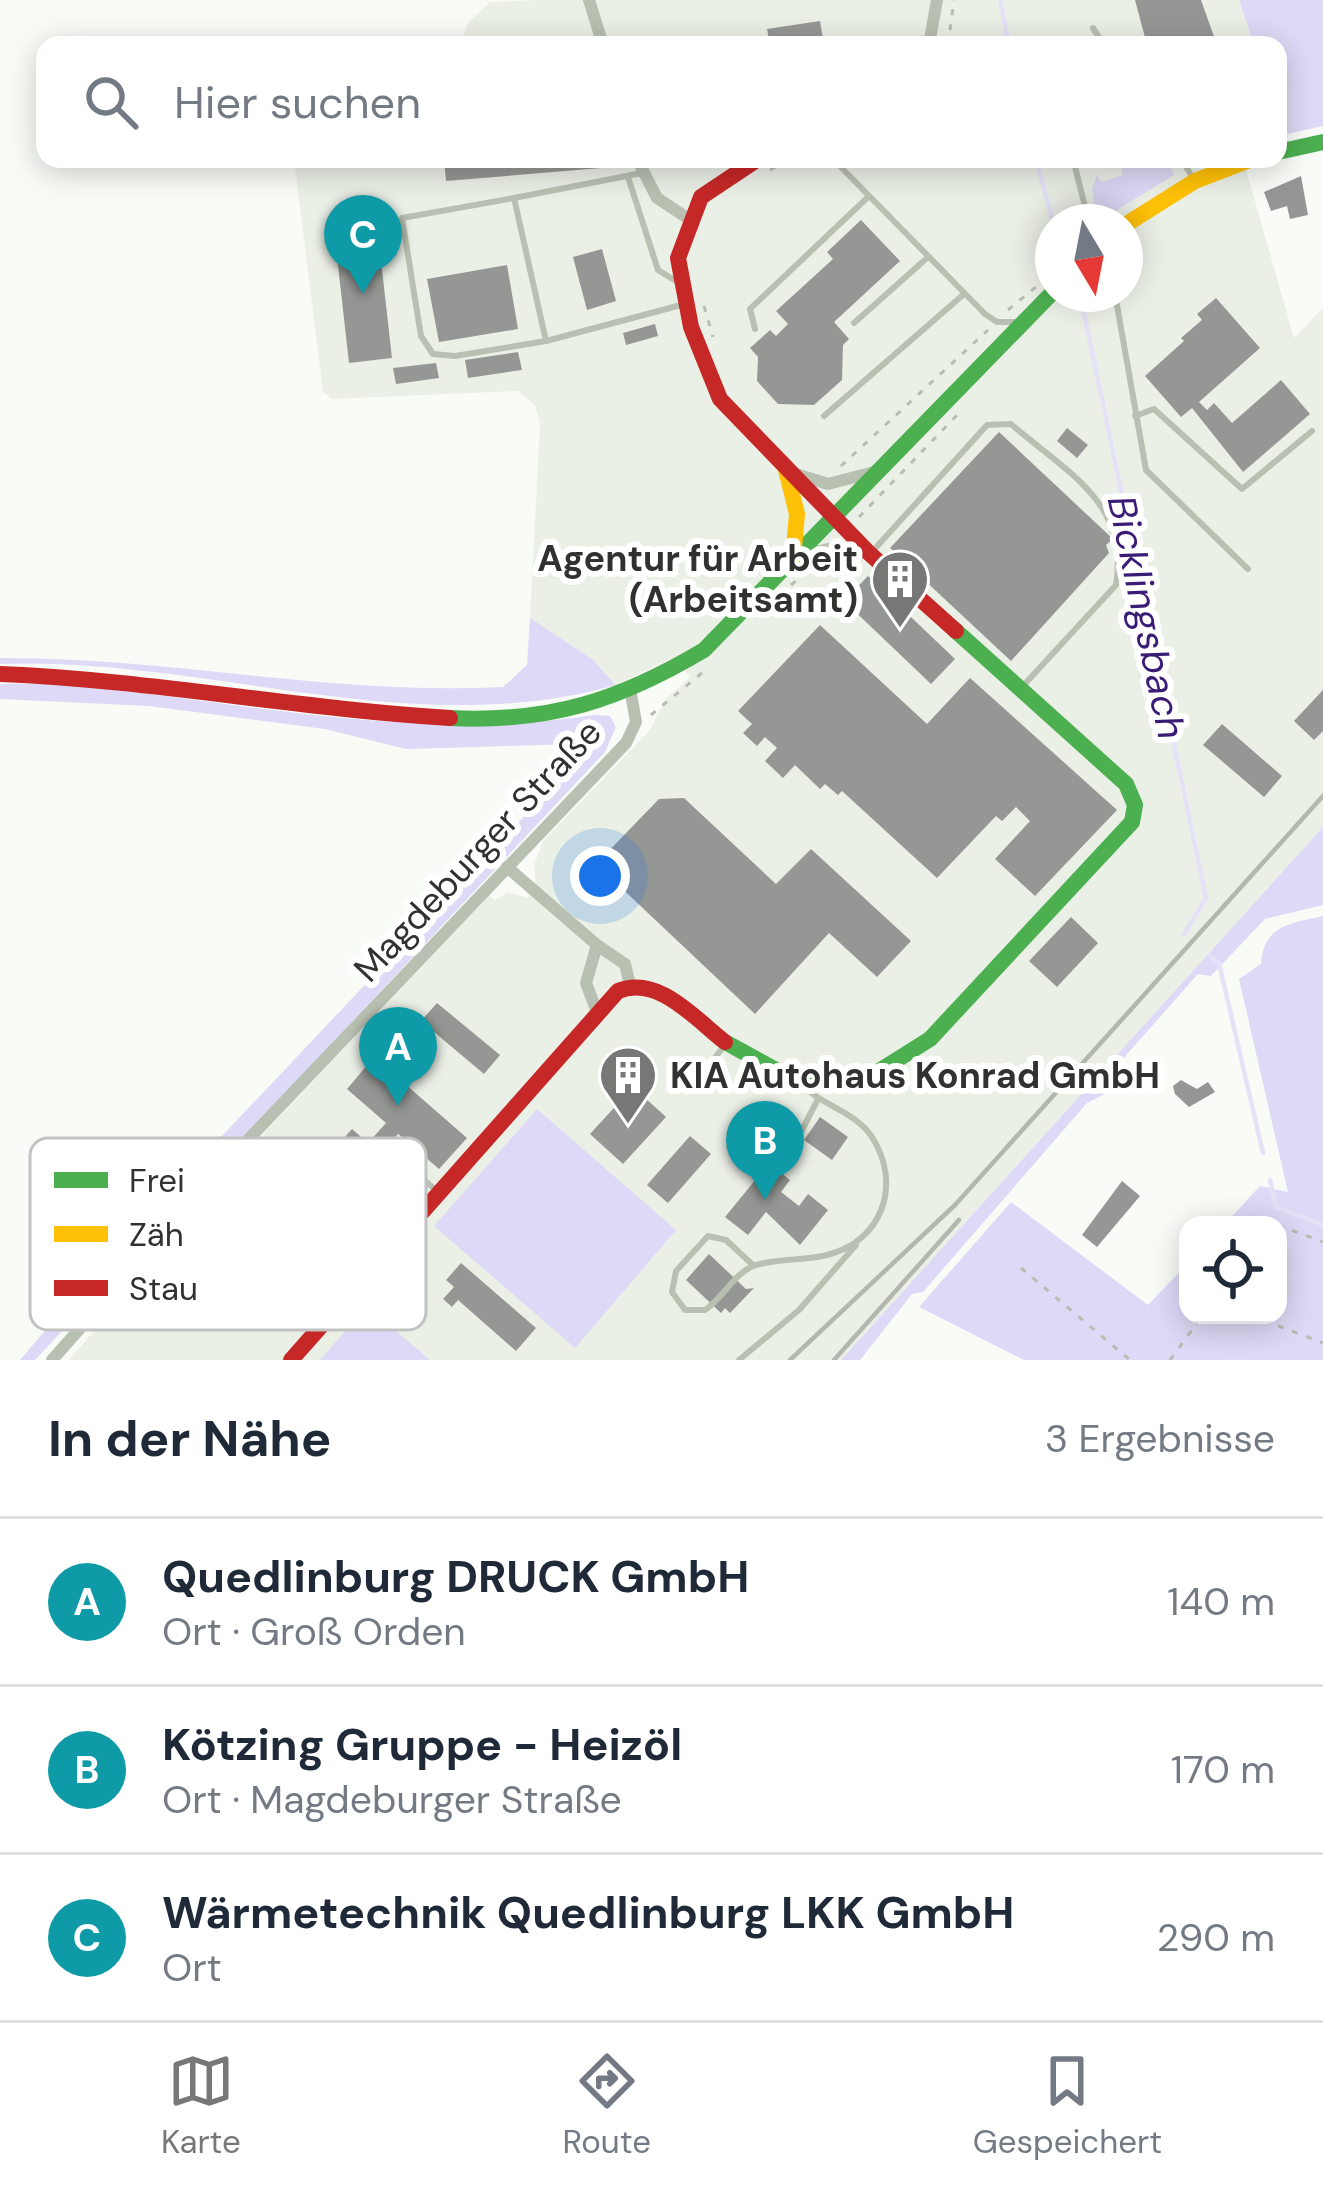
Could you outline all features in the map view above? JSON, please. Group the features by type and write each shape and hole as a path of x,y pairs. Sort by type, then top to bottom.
{"street":[{"path":"590,0 600,36"},
{"path":"931,36 937,0"},
{"path":"1287,150 1323,142"},
{"path":"426,1203 603,1005 630,985 654,988 727,1043 766,1067 797,1078 860,1078 916,1051 1132,822 1135,805 1126,784 1022,687 1004,680 870,554 720,399 685,304 678,259 689,219 712,186 743,168"},
{"path":"1143,214 1195,181 1229,168"},
{"path":"636,170 664,205 689,219"},
{"name":"Magdeburger Straße","path":"250,1138 635,726 631,694 696,657 1035,306"},
{"path":"786,470 828,484 875,471"},
{"path":"786,470 797,514 793,559 836,547 870,554"},
{"path":"0,674 92,677 416,715 533,713 631,694"},
{"path":"507,867 626,964 630,985"},
{"path":"597,945 586,973 603,1005"},
{"name":"Magdeburger Straße","path":"52,1360 79,1330"},
{"path":"292,1360 311,1330"}],"lane":[{"path":"1093,28 1098,36"},
{"path":"841,168 997,322 1024,322"},
{"path":"1074,168 1084,204"},
{"path":"1187,168 1195,181"},
{"path":"679,283 658,271 636,170 402,218 421,336 428,350 440,357 546,340 685,304"},
{"path":"514,198 546,340"},
{"path":"755,329 750,309 867,198"},
{"path":"854,323 927,258"},
{"path":"824,416 964,294"},
{"path":"1117,312 1146,470 1248,568"},
{"path":"1135,416 1154,410 1242,489 1312,431"},
{"path":"870,554 987,425 1011,424 1088,490 1115,523 1116,585 1022,687"},
{"path":"710,1064 727,1043"},
{"path":"739,1360 799,1310 886,1204 883,1161 862,1124 818,1099 797,1078"},
{"path":"802,1130 818,1099"},
{"path":"426,1182 436,1191"},
{"path":"754,1266 726,1240 708,1236 676,1271 672,1292 685,1310 704,1310 754,1266 824,1256 861,1238"}],"path":[{"path":"949,36 954,0"},
{"path":"833,473 997,322 1035,296"},
{"path":"635,726 682,693 717,658"},
{"path":"1287,1229 1323,1242"},
{"path":"1021,1268 1130,1360"},
{"path":"1170,1360 1196,1324"},
{"path":"1273,1324 1323,1343"}],"shaded area":[{"path":"1239,0 1251,36 463,36 468,23 490,2"},
{"path":"1239,0 1323,0 1323,126 1287,134 1287,36 1251,36"},
{"path":"295,168 1246,168 1294,338 1323,308 1323,827 841,1360 69,1360 95,1330 426,1330 426,1138 259,1138 489,895 495,900 508,892 527,898 536,887 534,865 543,841 651,729 664,701 690,677 675,657 616,685 592,659 530,618 540,424 535,405 518,391 332,399 323,392"},
{"path":"1121,168 1171,168 1174,175 1126,204 1094,204 1092,189 1097,175 1101,182 1123,175"},
{"path":"530,618 592,659 616,685 539,700 463,705 386,702 77,665 0,664 0,658 63,659 314,682 503,687 527,665"},
{"path":"54,683 391,722 526,722 594,715 610,716 616,727 605,752 243,1138 220,1138 585,752 578,744 406,749 325,729 149,706 0,699 0,684"},
{"path":"1323,827 1323,905 1265,919 1211,976 1198,974 1105,1079 1115,1089 1087,1103 923,1292 912,1294 860,1360 841,1360"},
{"path":"1323,916 1323,1360 1024,1360 919,1307 1011,1202 1148,1305 1179,1272 1179,1324 1287,1324 1287,1216 1232,1216 1260,1186 1288,1192 1239,979 1261,964 1267,941 1289,924"},
{"path":"537,1109 676,1230 575,1348 434,1226"},
{"path":"45,1330 63,1330 35,1360 20,1360"},
{"path":"346,1330 395,1330 430,1360 320,1360"}],"building":[{"path":"1135,0 1201,0 1214,36 1145,36"},
{"path":"820,21 822,36 768,36 767,29"},
{"path":"445,168 601,168 446,181"},
{"path":"1301,176 1308,215 1290,219 1287,206 1271,211 1264,192"},
{"path":"861,220 900,261 834,322 849,339 843,345 842,380 814,405 778,404 757,381 758,357 750,348 770,330 776,336 788,324 776,311 833,259 827,252"},
{"path":"377,225 392,358 349,363 334,230"},
{"path":"602,249 616,301 587,310 573,257"},
{"path":"507,265 518,329 439,342 427,279"},
{"path":"1216,298 1260,348 1199,402 1207,410 1214,403 1232,423 1281,380 1310,414 1243,472 1192,408 1181,417 1145,376 1184,341 1181,338 1202,320 1197,314"},
{"path":"655,324 658,336 626,345 623,333"},
{"path":"518,352 522,370 468,378 465,360"},
{"path":"436,363 439,378 396,384 393,368"},
{"path":"1067,428 1088,445 1077,458 1057,441"},
{"path":"999,432 1113,539 1106,545 1109,553 1011,661 890,548"},
{"name":"Agentur für Arbeit (Arbeitsamt)","path":"868,576 955,659 931,684 844,601"},
{"path":"820,625 927,724 970,678 1117,810 1035,896 995,859 1030,821 1016,807 1002,821 996,816 937,878 842,791 838,795 825,784 820,789 795,765 783,778 765,761 777,748 765,737 757,746 743,733 752,724 738,711"},
{"path":"1323,690 1323,731 1314,740 1294,721"},
{"path":"1222,724 1282,776 1264,797 1203,745"},
{"path":"684,798 776,884 811,849 911,941 877,977 829,933 755,1014 596,864 659,799"},
{"path":"1071,917 1098,943 1057,987 1029,961"},
{"path":"437,1003 500,1055 484,1074 421,1021"},
{"path":"374,1057 467,1138 439,1169 426,1158 426,1138 398,1134 372,1138 386,1123 347,1089"},
{"path":"1181,1080 1197,1089 1208,1082 1215,1092 1189,1107 1175,1094 1173,1086"},
{"name":"KIA Autohaus Konrad GmbH","path":"633,1087 666,1117 623,1164 590,1134"},
{"path":"820,1117 848,1137 832,1160 804,1140"},
{"path":"690,1136 711,1154 668,1203 647,1185"},
{"path":"769,1163 790,1180 781,1192 799,1206 808,1194 828,1210 800,1245 766,1212 748,1235 725,1217"},
{"path":"1122,1181 1140,1196 1097,1247 1082,1235"},
{"path":"709,1254 746,1289 754,1288 730,1313 725,1308 721,1313 686,1280"},
{"path":"461,1263 536,1328 516,1351 458,1300 452,1307 443,1299 454,1287 446,1280"}],"waterway":[{"name":"Bicklingsbach","path":"1000,0 1007,36"},
{"name":"Bicklingsbach","path":"1038,168 1048,204"},
{"name":"Bicklingsbach","path":"1084,312 1206,898 1184,934"},
{"name":"Bicklingsbach","path":"1209,955 1219,963 1263,1153"},
{"name":"Bicklingsbach","path":"1270,1180 1276,1207 1323,1225"}],"railway":[{"path":"790,1360 955,1205 1323,796"},
{"path":"834,1360 959,1220"}],"traffic: fast":[{"path":"1287,150 1323,142"},
{"path":"450,718 520,717 583,705 643,682 704,650 1035,310"},
{"path":"725,1042 785,1075 830,1081 876,1073 930,1039 1132,822 1135,805 1126,784 956,631"}],"traffic: slow":[{"path":"1143,214 1195,181 1229,168"},
{"path":"786,470 797,514 793,559"}],"traffic: jam":[{"path":"744,168 701,197 678,258 691,327 720,399 870,554 956,631"},
{"path":"0,674 450,718"},
{"path":"426,1208 618,991 648,989 662,994 725,1042"},
{"path":"291,1360 318,1330"}],"place":[{"name":"Wärmetechnik Quedlinburg LKK GmbH","path":"363,294"},
{"name":"Agentur für Arbeit (Arbeitsamt)","path":"900,630"},
{"name":"Quedlinburg DRUCK GmbH","path":"398,1106"},
{"name":"KIA Autohaus Konrad GmbH","path":"628,1126"},
{"name":"Kötzing Gruppe - Heizöl","path":"765,1200"}]}
